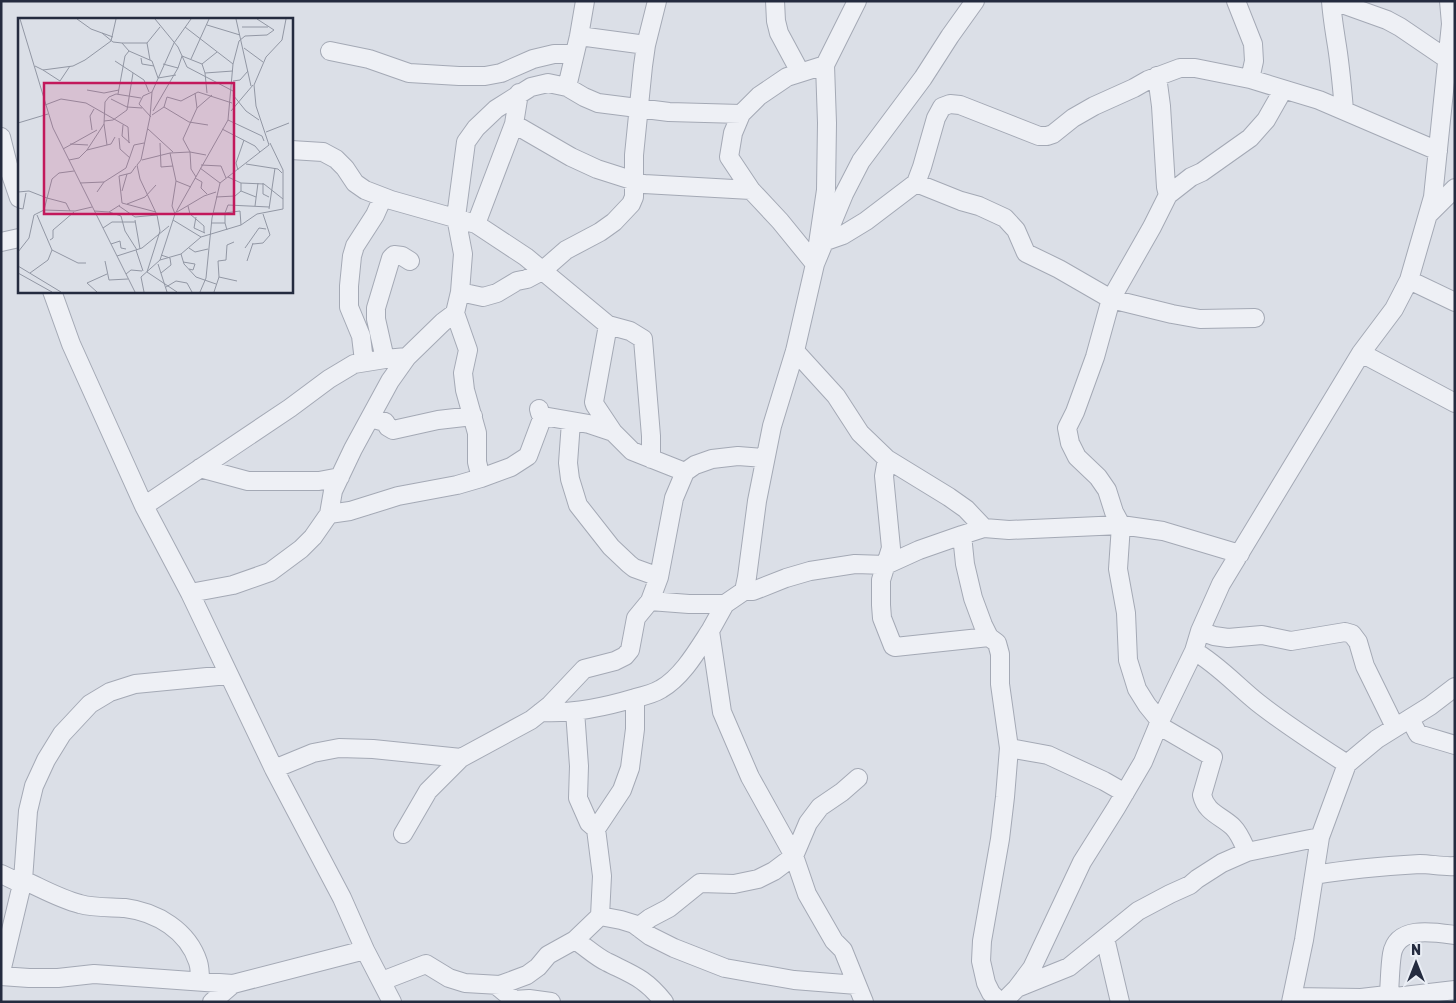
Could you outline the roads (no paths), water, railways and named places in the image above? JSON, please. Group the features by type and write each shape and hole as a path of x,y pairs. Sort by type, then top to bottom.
{"street":[{"path":"568,87 585,1"},
{"path":"460,292 483,297 497,293 507,285 527,279 542,271 566,250 600,232 614,222 631,204 634,196 634,154 646,45 658,1"},
{"path":"775,1 779,33 800,72"},
{"path":"744,591 765,458 772,426 795,351 814,264 826,190 827,123 825,65 858,1"},
{"path":"814,264 844,194 861,161 923,78 975,1"},
{"path":"1236,1 1253,44 1254,60 1250,79"},
{"path":"1344,110 1342,83 1332,21 1332,1 1387,20 1447,59"},
{"path":"962,535 965,564 973,598 983,625 989,637 997,643 1000,654 1000,684 1009,748 1006,797 982,941 981,961 986,983 991,993 1002,1002 1017,988 1032,968 1082,862 1142,762 1194,651 1200,631 1221,584 1360,354 1394,309 1409,280 1433,197 1438,151 1449,92 1447,59 1451,24 1449,1"},
{"path":"579,36 646,45"},
{"path":"330,52 369,59 409,73 459,76 485,76 500,73 533,59 554,54 574,54"},
{"path":"814,264 780,221 751,190 729,157 733,133 741,114 759,96 787,77 825,65"},
{"path":"824,242 843,236 916,183 936,118 942,107 950,104 960,105 1039,136 1047,136 1094,106 1157,76 1180,68 1195,68 1250,79 1319,100 1438,151"},
{"path":"1157,76 1168,195"},
{"path":"481,478 477,462 478,441 463,373 468,350 455,313 460,292 463,254 456,218 466,142 476,128 496,109 519,93 548,83 568,87 598,103 669,112 741,114"},
{"path":"1247,852 1239,834 1232,825 1223,821 1204,802 1202,795 1213,757 1159,723 1138,688 1128,660 1126,612 1118,569 1121,525 1106,490 1098,477 1076,457 1070,444 1067,428 1075,412 1095,357 1111,299 1168,195 1191,177 1202,172 1250,138 1266,120 1283,90"},
{"path":"476,224 514,124 519,93"},
{"path":"514,124 597,170 633,181 644,184 751,190"},
{"path":"1,137 14,165 18,191"},
{"path":"292,150 323,152 336,159 345,168 355,184 365,190 424,210 476,224 526,257 608,325 630,331 643,339 651,436 651,459"},
{"path":"916,183 979,206 1005,218 1016,230 1026,253 1059,269 1111,299 1153,310 1200,319 1255,318"},
{"path":"1429,214 1455,188"},
{"path":"364,361 361,336 349,307 352,256 354,246 375,215 383,196"},
{"path":"1,242 18,238"},
{"path":"384,359 376,319 378,300 391,258 394,255 402,256 410,261"},
{"path":"1409,280 1455,302"},
{"path":"52,292 71,344 144,506 190,593 274,770 342,898 365,950 392,1002"},
{"path":"190,593 233,586 270,572 301,549 329,514 333,491 390,380 407,357 455,313"},
{"path":"608,325 594,402 613,432 632,451 685,472"},
{"path":"795,351 836,396 860,433 886,459 949,497 966,509 984,528"},
{"path":"1360,354 1455,403"},
{"path":"144,506 290,408 329,379 354,364 364,361 407,357"},
{"path":"329,514 350,511 398,496 442,488 481,478 516,464 528,456 541,413 571,422 589,424 613,432"},
{"path":"370,418 386,422 388,427 393,430 438,420 473,416"},
{"path":"571,422 569,472 578,505 611,546 629,564 634,568 659,577"},
{"path":"403,834 428,791 461,758 480,746 517,728 541,712 584,669 615,661 625,656 630,650 636,618 650,601 659,577 674,498 685,472 695,465 712,459 738,456 765,458"},
{"path":"886,459 884,476 891,548 882,580 880,605 882,618 893,646 989,637"},
{"path":"200,468 248,481 320,481 340,477"},
{"path":"541,712 575,711 616,704 662,689 697,652 725,604 744,591 753,591 810,571 845,565 886,565 919,550 984,528 1009,530 1121,525 1163,531 1240,554"},
{"path":"650,601 725,604"},
{"path":"710,631 722,712 750,777 794,856 807,894 834,941 843,950 850,964 864,1002"},
{"path":"1200,631 1228,638 1262,635 1291,640 1345,632 1352,634 1358,642 1365,666 1403,723 1418,734 1455,745"},
{"path":"1194,651 1205,657 1270,712 1346,764"},
{"path":"228,675 135,684 110,692 90,704 62,734 46,760 34,786 28,812 23,882 1,974 29,978 58,978 94,974 233,984 365,950"},
{"path":"1455,687 1361,751 1346,764 1320,837 1304,940 1292,999 1387,998 1455,990"},
{"path":"382,982 426,964 449,978 465,983 496,985 527,975 538,968 548,955 575,940 600,916 602,876 596,829 622,790 630,768 635,729 635,698"},
{"path":"575,711 579,766 578,798 589,823 596,829"},
{"path":"274,770 313,753 339,748 373,749 461,758"},
{"path":"1009,748 1048,756 1104,781 1125,793"},
{"path":"638,927 668,908 700,883 734,884 758,879 774,871 794,856 808,823 820,807 858,778"},
{"path":"1017,988 1069,967 1138,911 1190,885 1222,863 1247,852 1320,837"},
{"path":"1315,875 1338,871 1423,864 1445,867 1455,866"},
{"path":"1,874 77,903 89,906 127,908 144,912 168,923 180,933 191,948 198,963 200,982"},
{"path":"600,916 621,920 638,927 650,936 674,948 725,968 776,978 857,985"},
{"path":"1387,998 1392,952 1399,940 1410,933 1428,932 1455,935"},
{"path":"1105,938 1120,1002"},
{"path":"575,940 606,962 628,971 646,982 664,1002"},
{"path":"212,1002 233,984"},
{"path":"496,985 514,1000 529,999 551,1002"}]}
